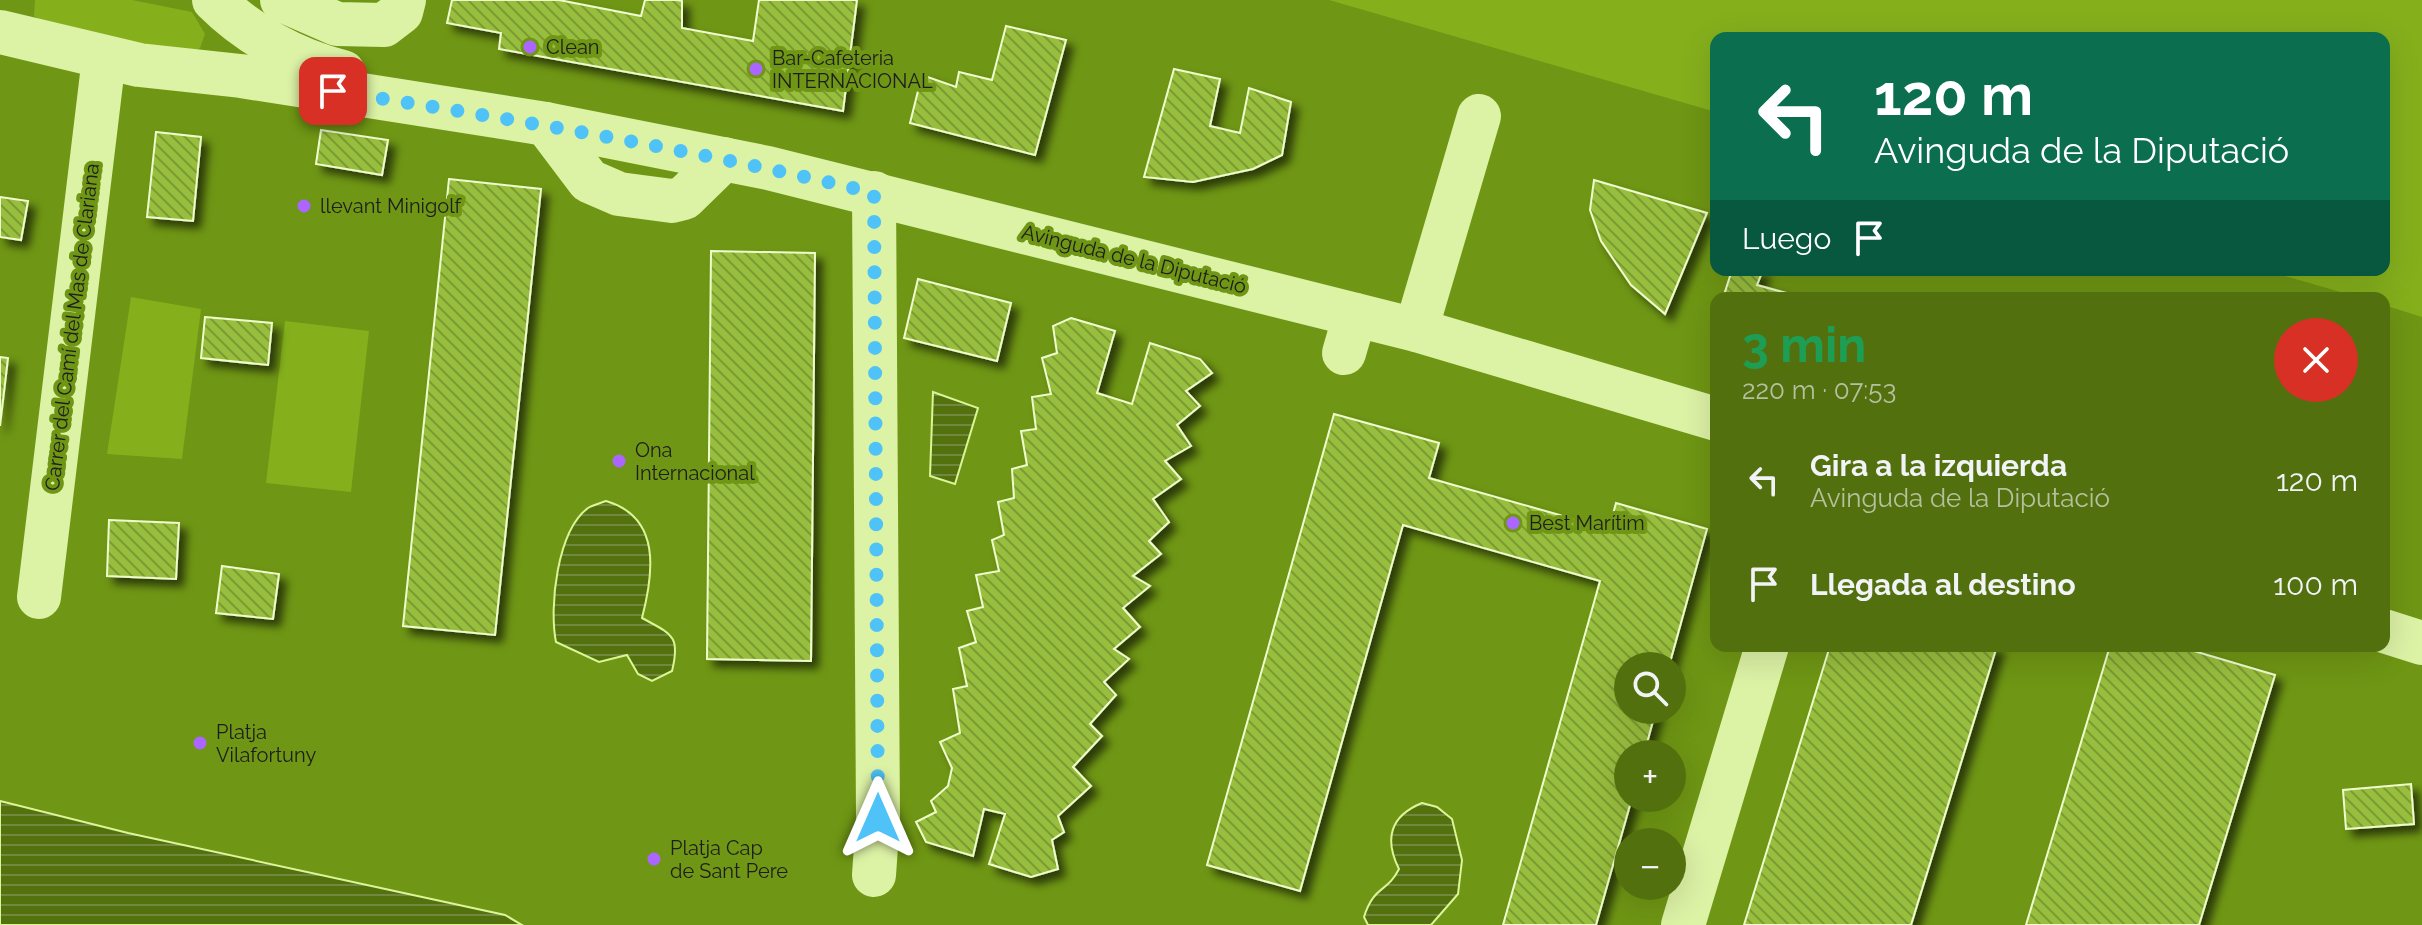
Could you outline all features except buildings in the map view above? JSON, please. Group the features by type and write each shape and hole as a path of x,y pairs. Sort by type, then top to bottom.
{"street":[{"path":"282,0 337,24 384,25 401,12 404,0"},
{"path":"308,0 351,10 372,8 383,0"},
{"name":"Avinguda de la Diputació","path":"204,73 217,58 222,45 218,5"},
{"name":"Avinguda de la Diputació","path":"218,5 274,46 309,63 546,124"},
{"name":"Avinguda de la Diputació","path":"9,23 104,58 546,124 874,193 1349,334 1416,330 1710,417"},
{"name":"Carrer del Camí del Mas de Clariana","path":"39,597 104,58"},
{"path":"1416,330 1479,116"},
{"path":"874,193 878,818 874,875"},
{"path":"2390,633 2422,643 2422,649"},
{"path":"1683,925 1765,652"}],"shaded area":[{"path":"35,0 132,0 192,12 205,34 200,48 186,56 52,28 34,16"},
{"path":"1329,0 2422,0 2422,317 2390,307 2390,292 2340,292 2285,276 2390,276 2390,32 1710,32 1710,110"},
{"path":"131,297 201,309 182,459 107,454"},
{"path":"285,321 369,331 351,492 266,483"},
{"path":"933,392 978,408 955,484 930,476"},
{"path":"606,501 624,509 637,520 645,533 650,565 642,618 667,632 674,643 672,671 652,681 638,674 627,655 599,662 556,642 555,590 562,551 577,519 588,508"},
{"path":"0,801 128,833 505,915 522,925 0,925"},
{"path":"1422,803 1437,807 1452,819 1462,860 1458,894 1431,925 1368,925 1364,917 1372,899 1399,869 1392,848 1393,830 1403,815"}],"place":[{"name":"Clean","path":"530,47"},
{"name":"Bar-Cafeteria INTERNACIONAL","path":"756,69"},
{"name":"llevant Minigolf","path":"304,206"},
{"name":"Ona Internacional","path":"619,461"},
{"name":"Best Marítim","path":"1513,523"},
{"name":"Platja Vilafortuny","path":"200,743"},
{"name":"Platja Cap de Sant Pere","path":"654,859"}],"route":[{"path":"333,91 546,124 768,168 874,193 878,818"}]}
